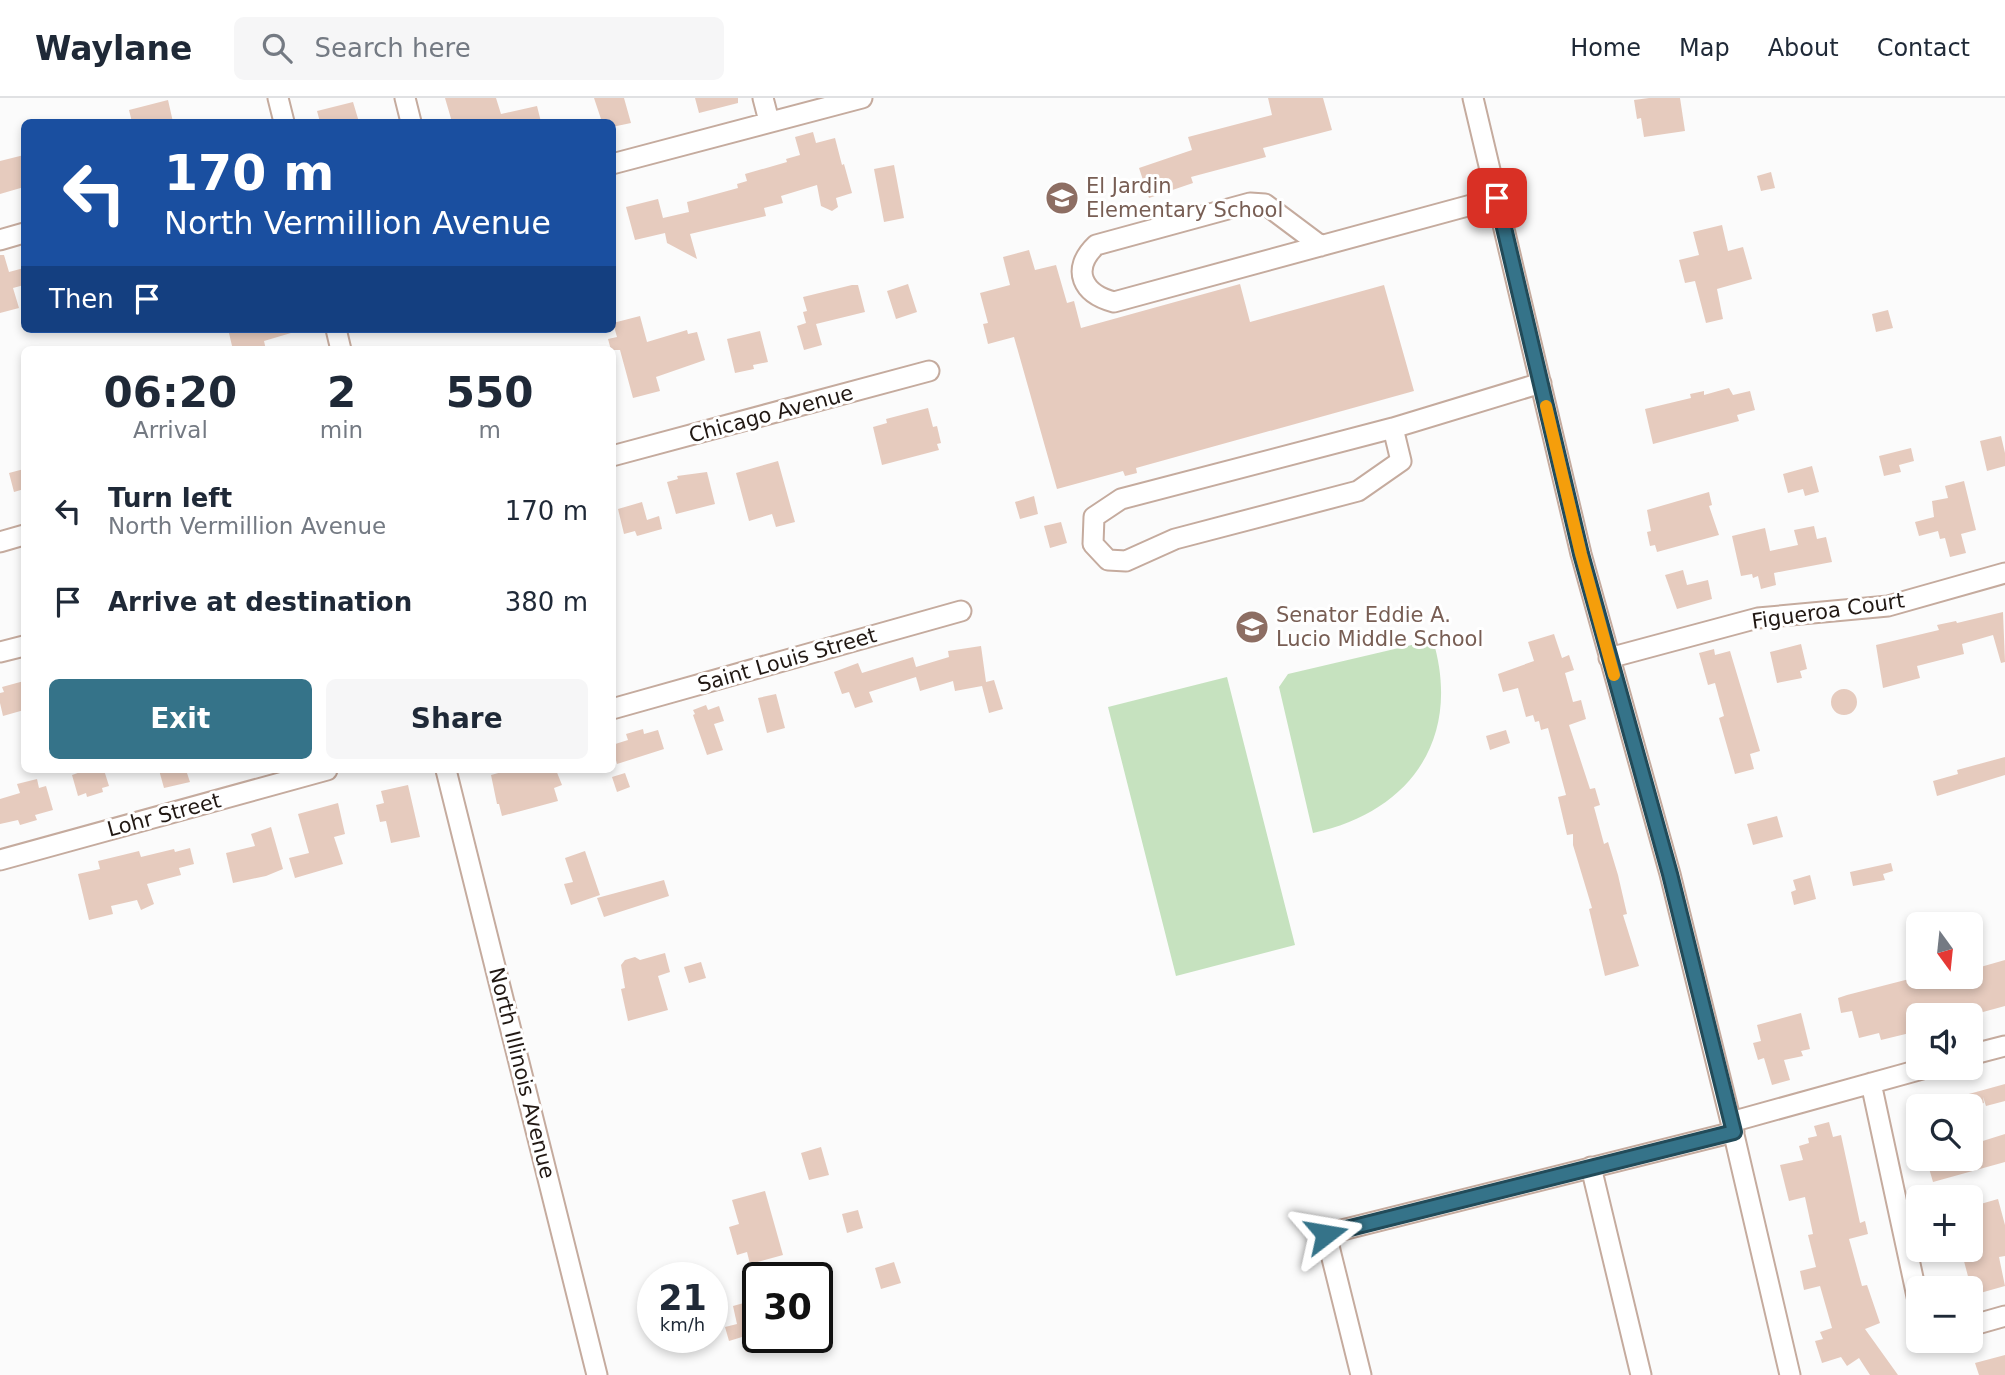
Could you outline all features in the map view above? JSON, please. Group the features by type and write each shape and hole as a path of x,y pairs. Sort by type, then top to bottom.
{"street":[{"path":"278,98 283,119"},
{"path":"405,98 410,119"},
{"path":"763,98 769,121"},
{"path":"616,163 862,98"},
{"path":"1474,98 1581,554 1670,874 1790,1375"},
{"path":"1321,246 1265,204 1250,203 1096,245 1082,264 1088,289 1099,298 1115,302 1321,246 1497,198"},
{"path":"0,240 21,234"},
{"name":"Chicago Avenue","path":"616,455 929,371"},
{"path":"1393,428 1401,461 1358,491 1175,539 1126,561 1108,560 1093,544 1094,517 1121,499 1393,428 1541,383"},
{"path":"0,542 21,536"},
{"name":"Figueroa Court","path":"1609,658 1758,618 1888,606 2005,573"},
{"name":"Saint Louis Street","path":"616,708 961,611"},
{"path":"0,652 21,647"},
{"name":"Lohr Street","path":"0,860 316,773"},
{"name":"North Illinois Avenue","path":"447,773 597,1375"},
{"path":"1983,1052 2005,1046"},
{"path":"1361,1375 1326,1234 1591,1167 1906,1073"},
{"path":"1871,1083 1913,1276"},
{"path":"1591,1167 1641,1375"},
{"path":"1983,1322 2005,1316"}],"green space":[{"path":"1433,640 1440,676 1440,709 1434,739 1421,765 1402,789 1377,808 1347,823 1313,833 1279,687 1288,674"},
{"path":"1227,677 1295,945 1176,976 1108,707"}],"building":[{"path":"445,98 496,98 501,114 537,106 540,119 451,119"},
{"path":"594,98 624,98 631,123 616,126 616,119 601,119"},
{"path":"695,98 738,98 738,103 699,113"},
{"path":"1268,98 1323,98 1332,130 1263,148 1266,157 1191,177 1193,183 1149,198 1139,168 1192,150 1188,137 1272,115"},
{"path":"1680,98 1685,131 1644,137 1634,100"},
{"path":"168,100 172,119 131,119 129,110"},
{"path":"353,102 358,119 319,119 317,111"},
{"path":"813,132 816,143 835,138 852,193 836,198 838,207 832,211 821,206 817,185 781,196 783,203 764,208 766,216 690,234 697,259 667,243 665,233 635,240 626,207 658,199 663,218 689,212 687,202 738,188 737,184 747,181 745,174 787,162 786,159 800,155 795,137"},
{"path":"21,156 21,188 0,194 0,161"},
{"path":"894,165 904,218 884,222 874,169"},
{"path":"1771,172 1775,188 1761,191 1757,176"},
{"path":"1722,225 1728,251 1743,247 1752,279 1717,289 1723,319 1706,323 1695,281 1685,283 1679,260 1699,255 1693,232"},
{"path":"1029,250 1035,270 1056,265 1067,303 1074,301 1081,328 1240,284 1250,322 1384,285 1414,391 1136,468 1137,473 1125,476 1123,471 1057,489 1014,337 988,344 983,324 988,323 980,293 1010,285 1003,257"},
{"path":"0,255 4,255 9,272 21,269 21,286 13,288 19,308 0,313"},
{"path":"908,284 917,312 896,319 887,291"},
{"path":"858,285 865,312 816,324 822,345 804,350 797,326 806,323 803,312 807,311 803,297"},
{"path":"1888,310 1893,328 1876,332 1872,314"},
{"path":"640,316 647,342 687,330 688,334 697,332 705,360 656,377 660,391 633,398 620,350 616,350 616,346 610,346 608,339 617,337 616,322"},
{"path":"760,331 768,362 753,365 754,369 735,373 727,339"},
{"path":"229,333 291,333 264,341 265,346 232,346"},
{"path":"1729,388 1733,395 1750,391 1755,410 1737,415 1739,421 1653,444 1645,409 1691,398 1690,394 1704,391 1704,395"},
{"path":"928,408 933,427 937,426 941,443 937,444 939,450 882,465 873,427 887,423 886,419"},
{"path":"2001,436 2005,466 1987,471 1980,441"},
{"path":"1911,448 1914,461 1899,465 1901,472 1884,476 1879,456"},
{"path":"778,461 795,522 776,527 772,514 749,521 736,473"},
{"path":"1812,466 1819,492 1805,496 1803,489 1788,493 1783,474"},
{"path":"21,470 21,490 14,492 9,473"},
{"path":"707,472 715,504 676,514 667,482 678,479 677,476"},
{"path":"1964,481 1976,530 1961,534 1966,553 1950,557 1945,538 1940,539 1938,531 1919,536 1915,522 1934,517 1932,501 1948,498 1945,486"},
{"path":"1709,492 1712,505 1709,506 1719,535 1657,552 1655,545 1650,546 1647,532 1651,531 1647,510"},
{"path":"1034,496 1038,514 1020,519 1015,502"},
{"path":"642,502 647,520 659,516 662,529 637,536 635,531 624,534 618,509"},
{"path":"1061,522 1067,543 1050,548 1044,526"},
{"path":"1814,526 1817,539 1826,537 1832,562 1774,573 1776,585 1761,589 1758,576 1741,576 1732,536 1765,528 1770,551 1798,545 1794,530"},
{"path":"1683,570 1687,585 1708,580 1712,599 1677,609 1665,575"},
{"path":"2003,612 2005,662 2001,663 1993,635 1962,644 1964,654 1917,666 1920,678 1883,688 1876,645 1939,630 1937,625"},
{"path":"1554,634 1562,658 1569,655 1574,670 1565,673 1573,702 1581,700 1586,719 1569,725 1590,789 1595,788 1600,805 1594,807 1604,844 1608,842 1618,875 1627,914 1623,915 1639,966 1605,976 1589,909 1592,908 1573,845 1573,834 1567,835 1558,797 1566,795 1548,728 1541,730 1539,721 1535,722 1533,715 1526,717 1518,688 1503,692 1498,674 1534,661 1528,642"},
{"path":"1801,644 1807,669 1800,671 1802,678 1777,683 1770,652"},
{"path":"981,646 986,682 994,680 1003,709 989,713 982,686 955,691 953,681 920,691 916,677 869,692 873,702 855,708 849,692 842,694 834,672 858,663 862,673 913,657 916,667 949,657 948,651"},
{"path":"1714,649 1715,655 1730,651 1760,751 1750,754 1754,769 1735,774 1719,718 1724,716 1715,683 1708,685 1699,653"},
{"path":"21,682 21,711 3,716 0,703 0,693 4,692 2,687"},
{"path":"1844,689 1853,693 1857,702 1853,711 1844,715 1835,711 1831,702 1835,693"},
{"path":"776,694 785,728 767,733 758,698"},
{"path":"706,705 708,710 719,706 724,721 714,724 723,750 707,755 693,715 693,710"},
{"path":"643,729 644,734 658,730 664,749 617,764 616,744 628,740 626,734"},
{"path":"1506,730 1510,743 1490,750 1486,736"},
{"path":"2005,757 2005,775 1937,796 1933,781 1958,774 1957,770"},
{"path":"105,773 109,786 102,788 103,792 87,797 86,793 78,796 72,775"},
{"path":"160,773 187,773 190,782 164,788"},
{"path":"557,773 562,785 554,788 558,801 502,816 491,775"},
{"path":"625,773 630,787 617,792 612,777"},
{"path":"37,779 39,788 46,786 53,810 35,815 37,820 20,825 18,820 0,824 0,799 20,793 17,784"},
{"path":"408,785 420,837 391,843 386,821 380,822 376,805 384,803 381,791"},
{"path":"338,803 345,834 334,837 343,864 295,878 289,858 309,853 298,814"},
{"path":"1777,816 1783,837 1753,845 1747,824"},
{"path":"271,827 283,869 266,876 233,883 226,853 255,846 251,834"},
{"path":"190,848 194,864 179,868 181,875 147,884 154,904 141,910 137,900 111,906 113,914 89,920 78,874 100,869 98,861 139,851 141,857"},
{"path":"585,851 600,895 571,905 564,884 573,882 565,858"},
{"path":"1891,863 1893,871 1883,874 1885,880 1853,886 1850,872"},
{"path":"1810,875 1816,899 1794,905 1791,892 1796,890 1793,880"},
{"path":"664,880 669,896 604,917 597,898"},
{"path":"665,953 670,972 658,976 668,1010 628,1021 621,989 625,988 621,965 625,960 635,957 640,960"},
{"path":"2005,960 2005,1006 1983,1012 1983,1003 1906,1003 1906,1034 1881,1040 1879,1033 1859,1038 1852,1011 1841,1013 1838,998 1906,980 1906,989 1983,989 1983,966"},
{"path":"701,962 706,978 689,983 684,967"},
{"path":"1801,1013 1810,1049 1801,1051 1803,1056 1784,1060 1790,1080 1772,1085 1764,1058 1758,1060 1753,1043 1761,1041 1757,1025"},
{"path":"2005,1084 2005,1101 1986,1106 1983,1094 1969,1094"},
{"path":"1829,1122 1833,1137 1841,1135 1860,1223 1865,1221 1868,1234 1849,1239 1862,1286 1867,1285 1880,1323 1865,1329 1898,1375 1870,1375 1859,1358 1847,1366 1841,1357 1822,1363 1815,1341 1823,1339 1820,1332 1832,1328 1820,1286 1804,1290 1800,1271 1816,1267 1808,1235 1813,1234 1805,1197 1789,1201 1780,1165 1803,1160 1799,1146 1809,1143 1808,1138 1817,1136 1814,1126"},
{"path":"2005,1134 2005,1162 1983,1168 1983,1141"},
{"path":"821,1147 829,1175 809,1180 801,1153"},
{"path":"1930,1171 1973,1171 1933,1182"},
{"path":"765,1191 783,1255 750,1262 747,1252 737,1255 729,1227 739,1224 732,1200"},
{"path":"1998,1199 2005,1225 2005,1256 1999,1257 2005,1286 1983,1292 1983,1276 1968,1276 1964,1262 1983,1262 1983,1203"},
{"path":"858,1210 863,1228 847,1233 842,1214"},
{"path":"894,1262 901,1283 881,1289 875,1268"},
{"path":"742,1303 742,1337 729,1341 728,1326 737,1324 733,1306"},
{"path":"2005,1355 2005,1375 1979,1375 1975,1363"}],"slow traffic":[{"path":"1546,406 1581,554 1614,675"}],"place":[{"name":"El Jardin Elementary School","path":"1062,198"},
{"name":"Senator Eddie A. Lucio Middle School","path":"1252,627"}],"route":[{"path":"1326,1234 1734,1132 1670,874 1581,554 1497,198"}]}
